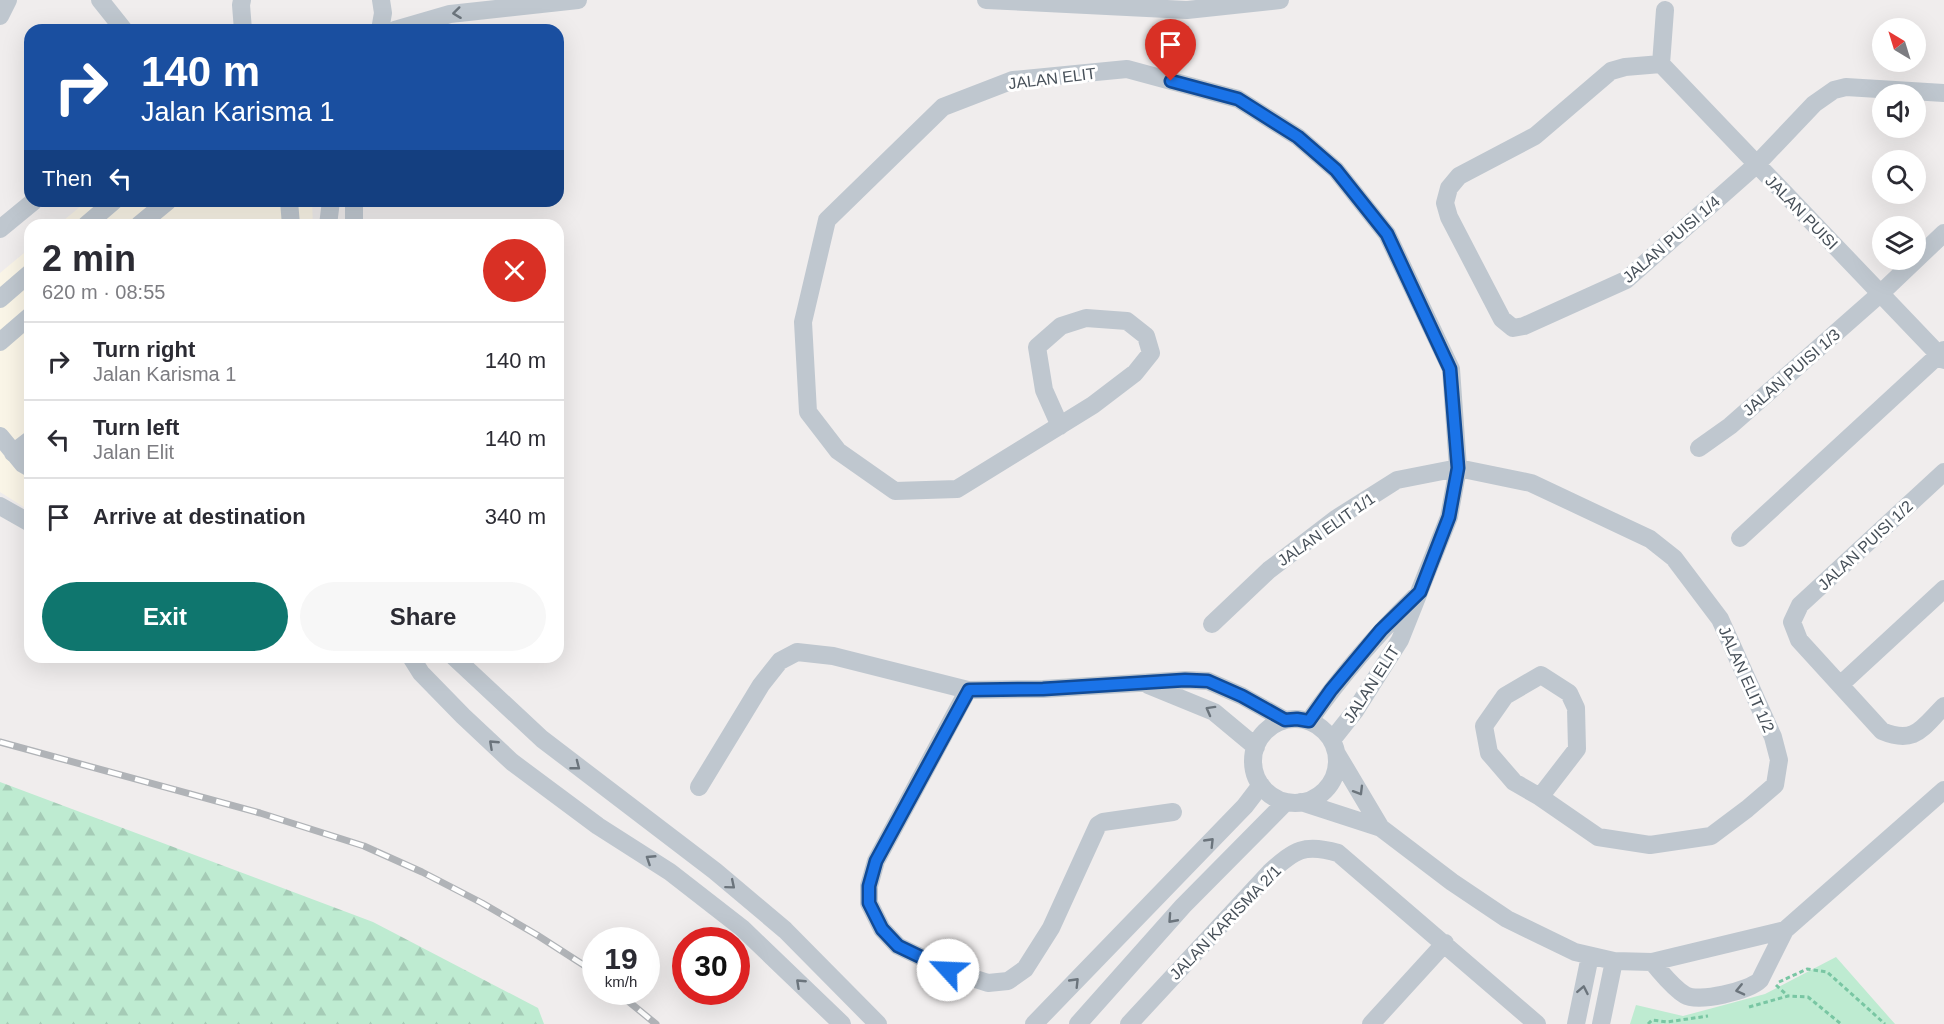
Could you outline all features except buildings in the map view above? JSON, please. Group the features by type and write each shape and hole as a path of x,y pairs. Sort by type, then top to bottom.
{"street":[{"path":"0,16 8,0"},
{"path":"100,0 119,24"},
{"path":"381,0 383,13 381,24"},
{"path":"416,24 450,14 578,0"},
{"path":"986,0 1187,10 1280,0"},
{"path":"239,2 242,24"},
{"path":"1661,64 1665,10"},
{"name":"JALAN PUISI","path":"1661,64 1756,165 1942,355"},
{"name":"JALAN PUISI 1/4","path":"1661,64 1625,67 1611,71 1535,136 1459,176 1449,188 1445,203 1449,217 1502,319 1512,328 1524,326 1626,280 1756,165 1814,104 1834,90 1845,87 1944,93"},
{"name":"JALAN ELIT","path":"1060,426 1044,390 1037,347 1061,326 1086,318 1127,321 1146,336 1152,353 1135,373 1093,405 1060,426 957,489 895,491 838,451 808,412 803,322 827,220 943,107 1014,80 1127,69 1238,99 1298,137 1336,170 1387,234 1450,369 1458,468 1449,517 1400,640 1335,747"},
{"path":"0,229 27,207"},
{"path":"93,219 107,207"},
{"name":"JALAN PUISI 1/3","path":"1699,448 1730,426 1881,293 1944,233"},
{"path":"0,299 24,278"},
{"path":"0,342 24,321"},
{"path":"1740,538 1942,355"},
{"path":"0,436 24,465"},
{"path":"13,453 24,445"},
{"name":"JALAN ELIT 1/1","path":"1212,624 1269,570 1337,518 1397,480 1458,468"},
{"name":"JALAN ELIT 1/2","path":"1458,468 1531,483 1650,539 1674,558 1720,619 1773,737 1779,760 1774,785 1711,836 1650,845 1598,837 1514,782 1489,753 1484,726 1505,696 1541,675 1569,693 1576,708 1577,749 1540,797"},
{"name":"JALAN PUISI 1/2","path":"1840,685 1799,640 1792,622 1800,605 1944,472"},
{"path":"0,506 24,520"},
{"path":"1944,589 1840,685 1882,731 1898,738 1915,734 1944,706"},
{"name":"JALAN ELIT","path":"1309,721 1331,690 1381,630 1420,592"},
{"path":"699,787 760,685 780,661 797,652 833,656 969,690 1144,684 1185,680 1208,681 1242,696 1285,720"},
{"path":"415,663 421,673 512,762 598,826 670,873 742,928 842,1024"},
{"path":"460,663 542,739 715,871 785,930 878,1024"},
{"path":"1144,684 1214,712 1256,747"},
{"path":"969,690 876,861 869,886 869,903 882,929 898,946 948,970 988,983 1008,981 1025,969 1051,928 1098,825 1103,822 1173,812"},
{"path":"1381,828 1323,729 1309,721 1297,719 1285,720 1268,730 1256,747 1254,767 1261,785 1277,798 1381,828 1452,882 1507,919 1575,952 1614,961 1652,962 1785,930"},
{"path":"1078,1024 1183,906 1294,802 1321,794 1329,786 1337,765 1335,747"},
{"path":"1034,1024 1245,806 1261,785"},
{"path":"1652,962 1686,996 1698,999 1746,990 1754,986 1760,980 1785,930 1944,790"},
{"name":"JALAN KARISMA 2/1","path":"1129,1024 1270,872 1303,848 1321,848 1338,853 1537,1024"},
{"path":"1371,1024 1445,943"},
{"path":"1576,1024 1590,956"},
{"path":"1601,1024 1614,961"}],"path":[{"path":"1775,984 1807,969 1827,972 1885,1024"},
{"path":"1788,996 1808,997 1841,1024"}],"shaded area":[{"path":"80,207 312,207 313,219 65,219"},
{"path":"24,253 24,507 0,492 0,273"}],"green space":[{"path":"0,782 373,922 538,1008 544,1024 0,1024"},
{"path":"1836,957 1895,1024 1630,1024 1636,1005 1683,1016 1765,994"}],"railway":[{"path":"0,742 260,813 364,846 422,872 482,903 582,964"},
{"path":"633,1005 656,1024"}],"route":[{"path":"948,970 898,946 882,929 869,903 869,886 876,861 969,690 1043,689 1185,680 1208,681 1242,696 1285,720 1309,721 1331,690 1381,630 1420,592 1449,517 1458,468 1450,369 1387,234 1336,170 1298,137 1238,99 1171,81"}]}
